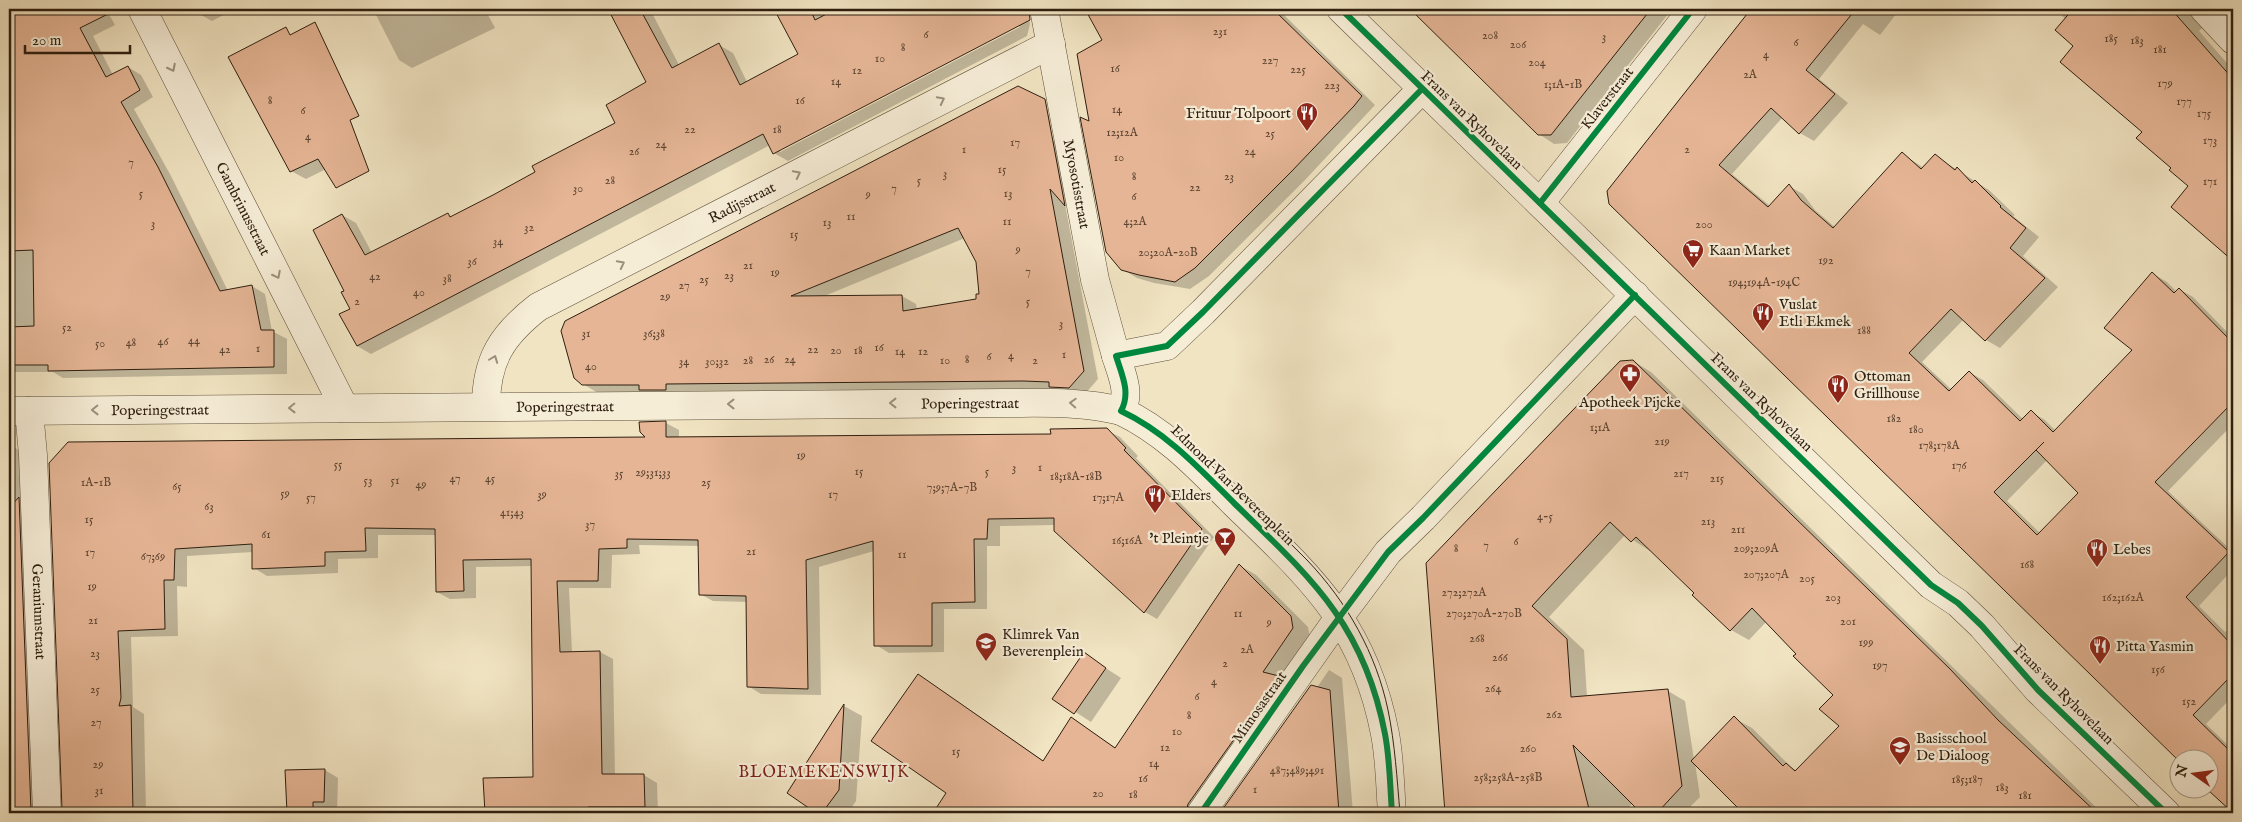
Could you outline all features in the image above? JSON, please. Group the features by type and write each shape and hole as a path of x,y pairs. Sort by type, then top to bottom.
{"street":[{"name":"Gambrinusstraat","path":"142,9 340,401 341,408"},
{"name":"Myosotisstraat","path":"1044,9 1095,280 1116,356"},
{"name":"Frans van Ryhovelaan","path":"1341,9 1931,585 1958,603 1976,620 2038,690 2166,813"},
{"name":"Klaverstraat","path":"1540,203 1693,9"},
{"path":"2204,9 2233,40"},
{"name":"Radijsstraat","path":"486,406 486,386 494,357 504,339 523,319 538,307 1050,44"},
{"path":"1121,411 1126,402 1127,394 1116,356 1167,346 1203,312 1422,89"},
{"path":"1340,616 1388,552 1423,518 1635,295"},
{"name":"Poperingestraat","path":"19,411 1064,403 1094,405 1121,411"},
{"name":"Geraniumstraat","path":"19,411 33,455 47,813"},
{"name":"Edmond Van Beverenplein","path":"1121,411 1143,421 1162,434 1208,477 1300,567 1317,585 1340,616 1356,644 1376,695 1385,735 1392,813"},
{"name":"Mimosastraat","path":"1201,813 1340,616"}],"building":[{"path":"9,9 118,9 80,28 106,77 128,66 140,90 121,102 158,167 220,291 252,285 261,330 274,330 274,367 48,371 48,365 9,365 9,327 34,326 33,250 9,251"},
{"path":"608,9 640,9 672,68 719,43 740,85 798,54 774,9 810,9 815,20 836,9 1029,9 1030,20 773,154 763,134 357,346 339,314 350,309 341,292 344,291 313,230 342,214 365,255 448,213 450,217 493,195 535,172 532,166 615,123 606,105 646,82"},
{"path":"1085,9 1273,9 1362,96 1291,172 1195,268 1175,282 1121,270 1106,252 1080,117 1089,121 1077,54 1102,40"},
{"path":"1410,9 1651,9 1551,135 1538,135"},
{"path":"1751,9 1856,9 1806,70 1835,94 1799,134 1771,108 1719,165 1768,207 1789,184 1801,200 1833,228 1902,152 1921,169 1935,154 1955,170 1957,167 1972,183 1975,180 2000,207 2026,228 2010,248 2045,278 1985,341 1951,309 1909,353 1949,391 1969,371 2020,421 2031,410 2053,432 2132,350 2104,328 2152,272 2174,293 2179,288 2233,343 2233,402 2155,482 2229,552 2186,597 2233,646 2233,674 2193,715 2233,754 2233,813 2219,800 2220,750 2170,750 2170,752 1609,204 1607,191","holes":["2036,450 2078,493 2037,535 1994,492"]},
{"path":"2073,9 2171,9 2233,79 2233,261 2171,207 2188,186 2169,170 2171,168 2136,138 2142,132 2060,62 2073,46 2055,30"},
{"path":"315,22 359,116 350,120 369,171 336,188 318,159 290,172 228,57 286,27 290,35"},
{"path":"1018,86 1045,99 1065,206 1050,189 1084,371 1069,388 1049,387 1049,382 1023,381 666,384 666,390 639,390 639,385 582,385 574,378 561,331 565,321","holes":["958,228 976,262 979,294 976,294 976,299 903,311 902,295 791,296"]},
{"path":"1633,360 1950,669 1998,720 2097,813 1743,813 1691,761 1734,716 1783,766 1786,763 1795,771 1839,726 1819,709 1833,695 1793,656 1796,654 1752,608 1730,631 1636,537 1631,542 1610,522 1532,606 1567,639 1571,697 1668,689 1682,786 1657,813 1641,813 1573,745 1590,813 1445,813 1426,563 1620,361"},
{"path":"666,421 666,437 1051,434 1050,429 1107,428 1126,448 1124,450 1202,529 1144,613 1054,531 1054,518 988,519 987,539 974,539 975,602 932,603 932,646 874,646 873,541 806,560 808,689 747,687 746,596 699,595 698,540 627,539 627,548 599,549 598,581 557,581 560,652 600,651 602,774 644,774 645,807 588,807 588,813 485,813 483,778 533,777 531,559 463,560 464,591 436,592 435,529 365,528 366,551 325,552 325,566 252,569 252,544 175,549 174,580 164,580 165,629 118,631 121,698 119,706 131,705 133,813 77,813 77,808 62,809 49,463 68,442 645,437 640,432 639,422"},
{"path":"19,497 31,811 9,812 9,508"},
{"path":"1239,564 1291,616 1293,628 1263,672 1279,676 1188,804 1186,813 933,813 946,793 871,741 918,674 1043,761 1071,717 1115,748"},
{"path":"1084,652 1106,668 1074,714 1052,699"},
{"path":"1311,685 1330,690 1339,813 1220,813"},
{"path":"844,704 839,790 822,813 816,813 787,793"},
{"path":"325,769 324,802 313,802 313,813 287,813 285,770"}],"tram line":[{"path":"1195,449 1307,560 1335,593 1358,629 1376,668 1388,710 1400,813"}],"cycle path":[{"path":"1341,9 1931,585 1958,603 1982,626 2038,690 2166,813"},
{"path":"1540,203 1693,9"},
{"path":"1392,813 1385,734 1376,696 1363,662 1348,632 1331,606 1310,580 1209,478 1168,440 1121,411 1124,404 1125,391 1123,377 1116,356 1167,346 1203,312 1422,89"},
{"path":"1201,813 1303,666 1388,552 1423,518 1635,295"}],"place":[{"name":"Frituur Tolpoort","path":"1307,132"},
{"name":"Kaan Market","path":"1693,269"},
{"name":"Vuslat Etli Ekmek","path":"1763,332"},
{"name":"Apotheek Pijcke","path":"1630,393"},
{"name":"Ottoman Grillhouse","path":"1838,404"},
{"name":"Elders","path":"1155,514"},
{"name":"'t Pleintje","path":"1225,557"},
{"name":"Lebes","path":"2097,568"},
{"name":"Klimrek Van Beverenplein","path":"986,662"},
{"name":"Pitta Yasmin","path":"2100,665"},
{"name":"Basisschool De Dialoog","path":"1900,766"}],"district":[{"name":"BLOEMEKENSWIJK","path":"824,771"}]}
